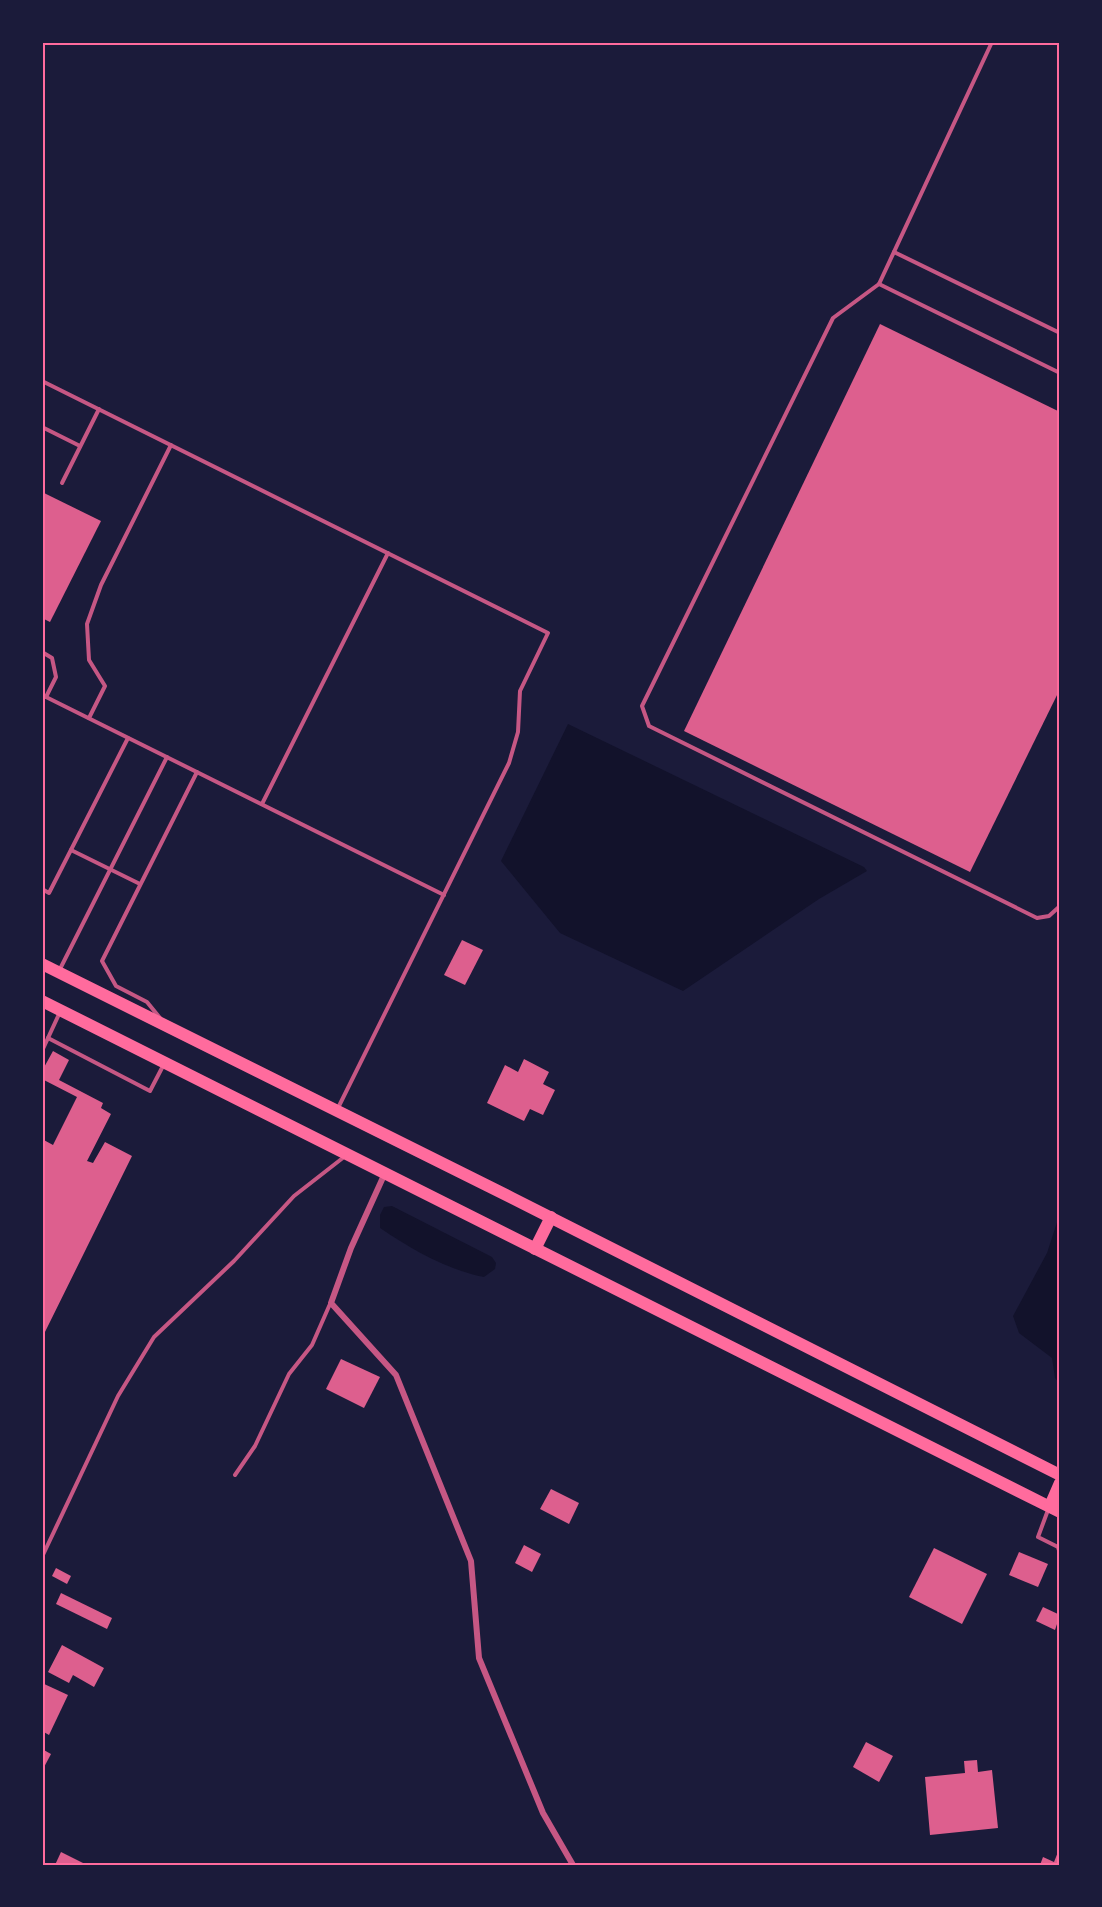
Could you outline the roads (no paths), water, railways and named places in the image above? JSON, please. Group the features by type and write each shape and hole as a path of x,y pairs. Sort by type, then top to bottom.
{"main road":[{"path":"42,964 551,1217 1060,1475"},
{"path":"42,1002 1055,1509 1060,1483"},
{"path":"535,1249 551,1217"}],"street":[{"path":"385,1173 351,1248 331,1303 396,1375 471,1561 479,1658 543,1813 573,1865"}],"lane":[{"path":"993,42 879,284 833,318 642,706 650,726 1037,918 1048,916 1060,906"},
{"path":"894,252 1060,333"},
{"path":"879,284 1060,373"},
{"path":"42,381 548,633 520,691 518,732 509,763 337,1111"},
{"path":"62,483 99,409"},
{"path":"42,427 80,446"},
{"path":"88,718 105,686 89,660 87,624 101,585 171,445"},
{"path":"262,804 388,553"},
{"path":"42,652 52,658 56,677 44,696 444,895"},
{"path":"42,889 49,893 128,738"},
{"path":"58,972 167,758"},
{"path":"166,1026 147,1002 116,986 102,961 197,772"},
{"path":"71,850 140,884"},
{"path":"42,1051 61,1011"},
{"path":"48,1038 150,1091 164,1063"},
{"path":"42,1557 118,1396 154,1337 234,1261 294,1197 347,1155"},
{"path":"235,1475 255,1446 289,1374 312,1345 331,1303"},
{"path":"1055,1509 1038,1537 1058,1547 1060,1554"}]}
